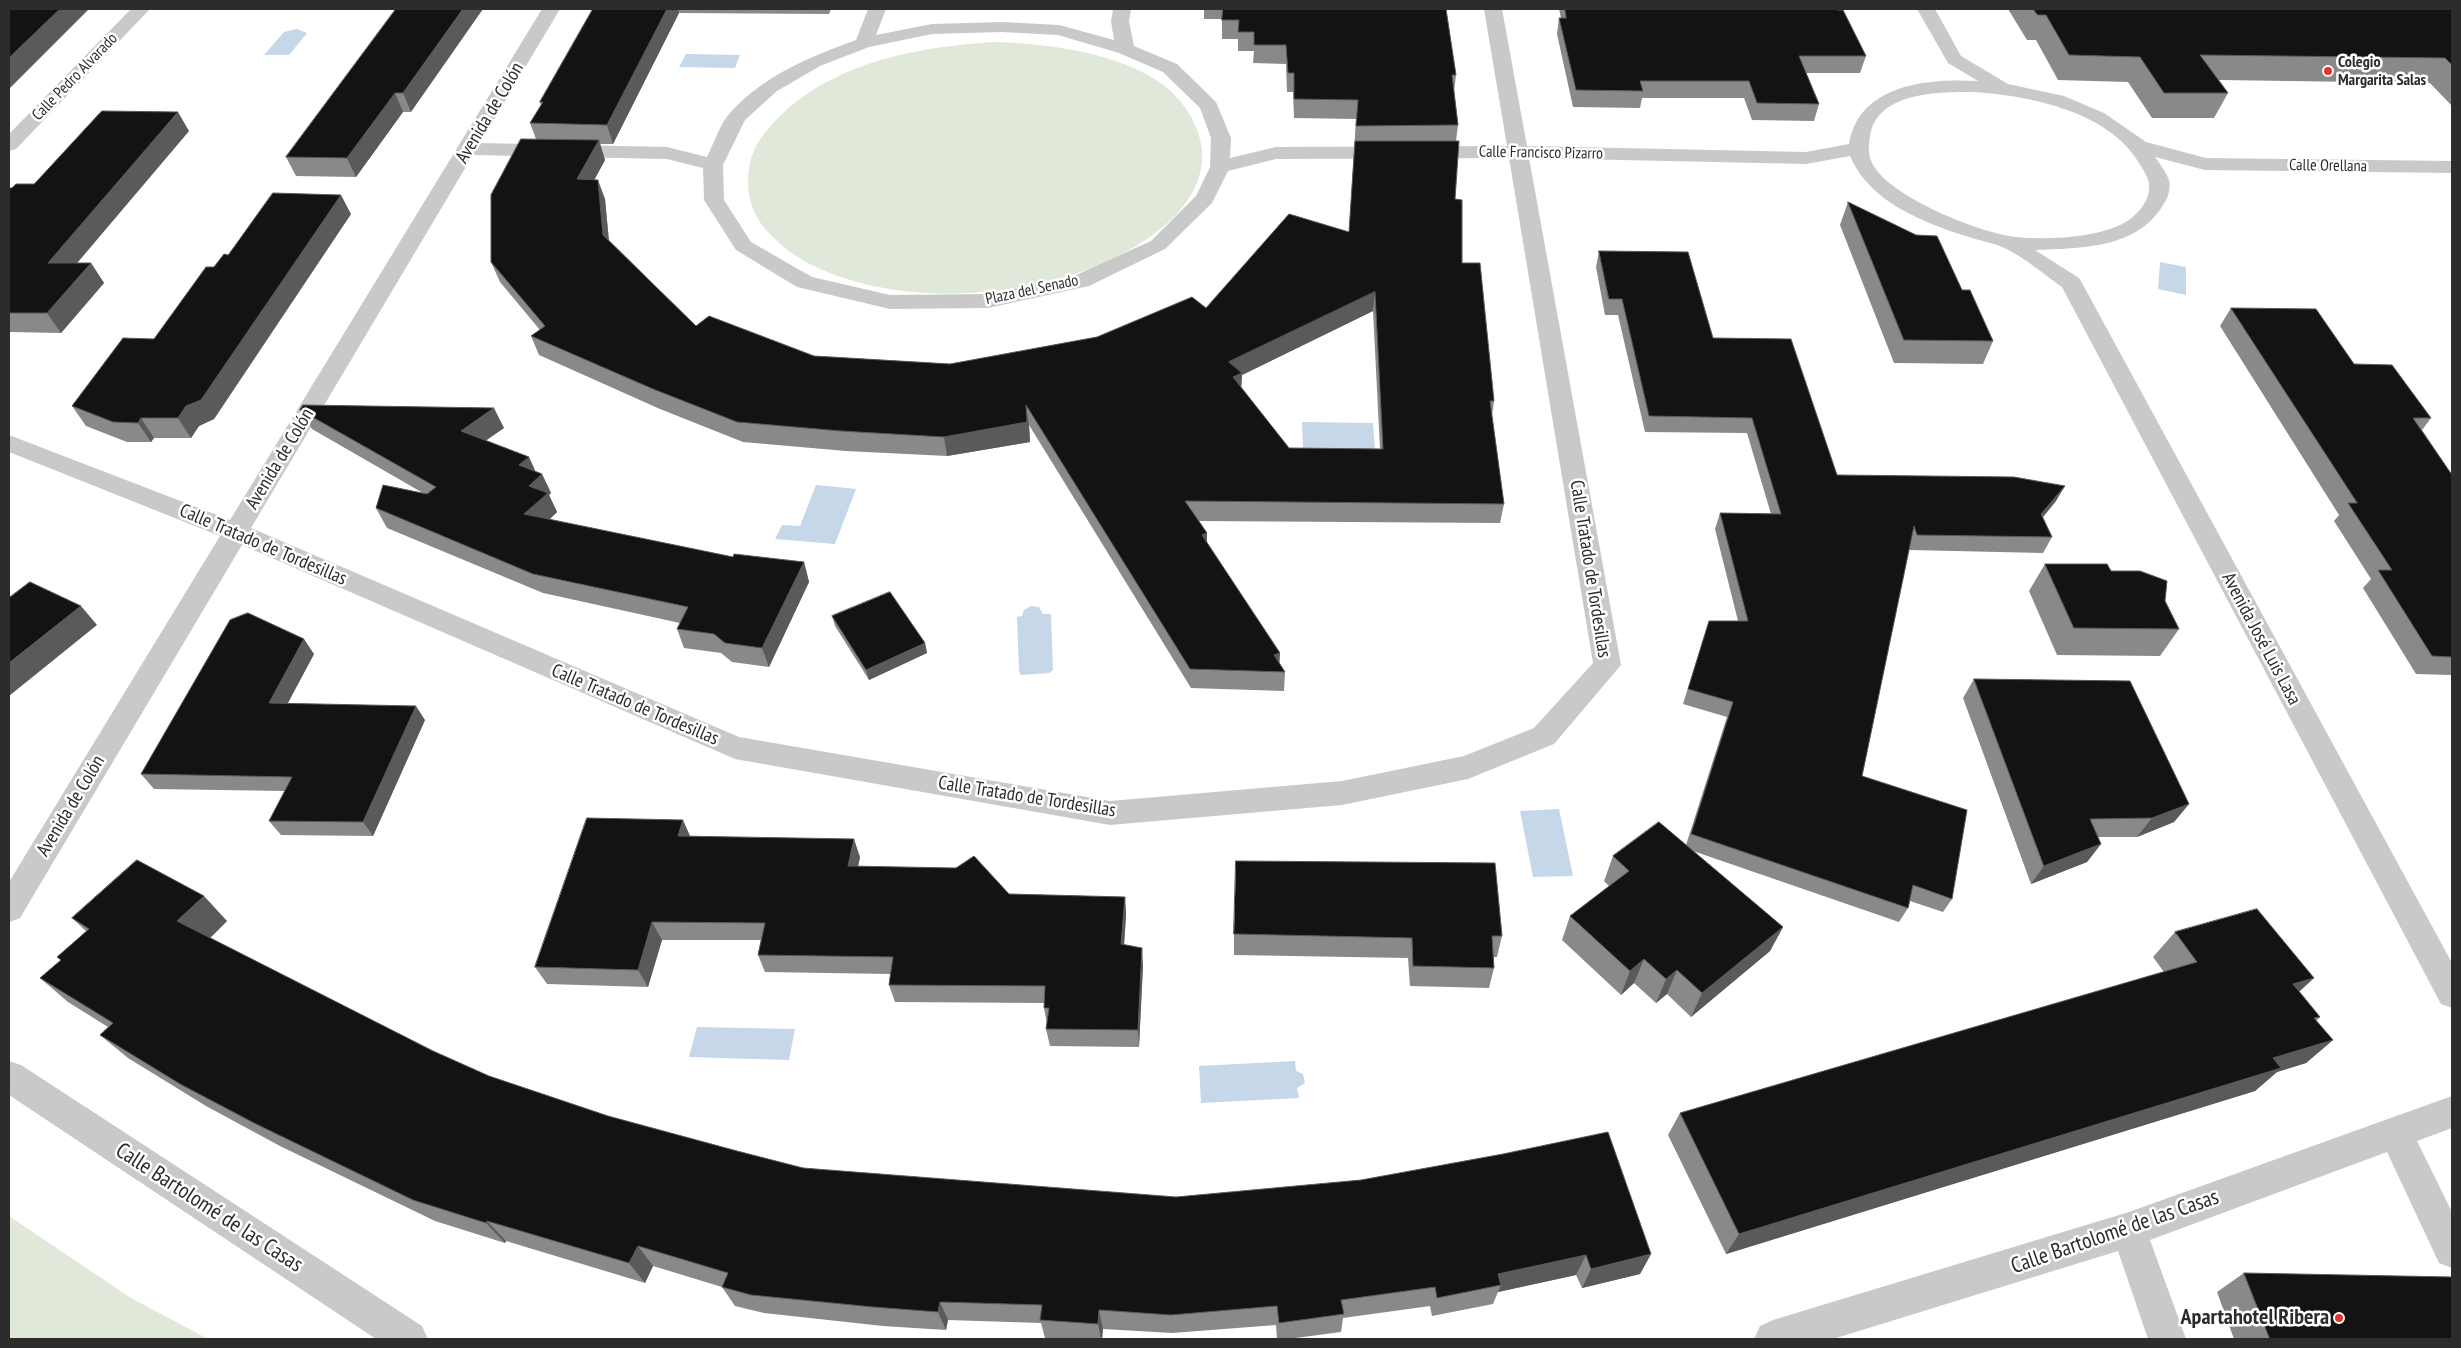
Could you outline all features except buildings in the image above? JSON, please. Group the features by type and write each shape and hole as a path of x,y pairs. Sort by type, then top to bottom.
{"street":[{"name":"Calle Pedro Alvarado","path":"9,145 141,9"},
{"name":"Avenida de Colón","path":"9,909 552,9"},
{"path":"864,43 878,9"},
{"path":"1493,9 1519,152"},
{"path":"1926,9 1954,59 2004,89"},
{"path":"1092,38 1121,15"},
{"path":"1121,15 1125,49"},
{"name":"Plaza del Senado","path":"1002,27 1058,30 1092,38 1125,49 1170,68 1208,106 1221,138 1220,167 1205,199 1158,245 1081,281 988,302 890,302 805,282 743,246 714,200 713,165 737,117 770,87 813,62 864,43 932,28 1002,27"},
{"path":"1941,86 1954,59"},
{"path":"1941,86 2004,89 2033,94 2098,118 2139,146 2159,181 2159,188 2152,210 2130,229 2094,240 2011,243 1954,227 1914,208 1867,175 1855,149 1857,136 1868,114 1892,97 1928,87 1941,86"},
{"name":"Calle Francisco Pizarro","path":"1221,138 1276,153"},
{"path":"667,153 726,140"},
{"name":"Calle Orellana","path":"2139,146 2205,164 2452,167"},
{"path":"469,149 667,153 713,165"},
{"name":"Calle Francisco Pizarro","path":"1220,167 1276,153 1519,152 1806,158 1855,149"},
{"name":"Calle Tratado de Tordesillas","path":"9,443 236,532 735,748 1110,813 1342,793 1468,767 1544,736 1608,665 1519,152"},
{"name":"Calle Francisco Pizarro","path":"1806,158 1867,175"},
{"name":"Calle Orellana","path":"2159,181 2205,164"},
{"path":"2070,283 2074,242"},
{"name":"Avenida José Luis Lasa","path":"2011,243 2070,283 2452,994"},
{"name":"Calle Bartolomé de las Casas","path":"9,1076 409,1339"},
{"name":"Calle Bartolomé de las Casas","path":"1773,1339 2130,1230 2452,1112"},
{"path":"2395,1133 2452,1250"},
{"path":"2130,1230 2167,1339"}],"green space":[{"path":"995,42 1045,46 1100,56 1150,76 1171,91 1187,110 1200,141 1201,169 1191,195 1173,218 1149,238 1093,268 1042,283 970,293 923,293 873,286 848,280 804,261 774,239 753,210 749,194 748,176 754,150 764,134 786,110 811,91 839,76 869,64 931,49"},
{"path":"9,1216 131,1298 208,1339 9,1339"}],"water":[{"path":"297,29 307,33 289,55 264,55 284,32"},
{"path":"686,54 740,55 735,68 679,67"},
{"path":"2160,262 2186,267 2186,295 2158,289"},
{"path":"1302,422 1373,423 1375,450 1303,448"},
{"path":"816,485 856,489 835,544 775,539 782,525 800,526"},
{"path":"1031,606 1039,607 1043,614 1051,614 1053,670 1049,673 1021,675 1019,672 1017,617 1022,616 1024,610"},
{"path":"1559,809 1573,876 1533,877 1520,811"},
{"path":"697,1027 795,1029 789,1060 689,1057"},
{"path":"1295,1061 1296,1071 1303,1074 1305,1083 1297,1088 1299,1098 1201,1103 1199,1066"}],"place":[{"name":"Colegio Margarita Salas","path":"2328,71"},
{"name":"Apartahotel Ribera","path":"2339,1318"}]}
